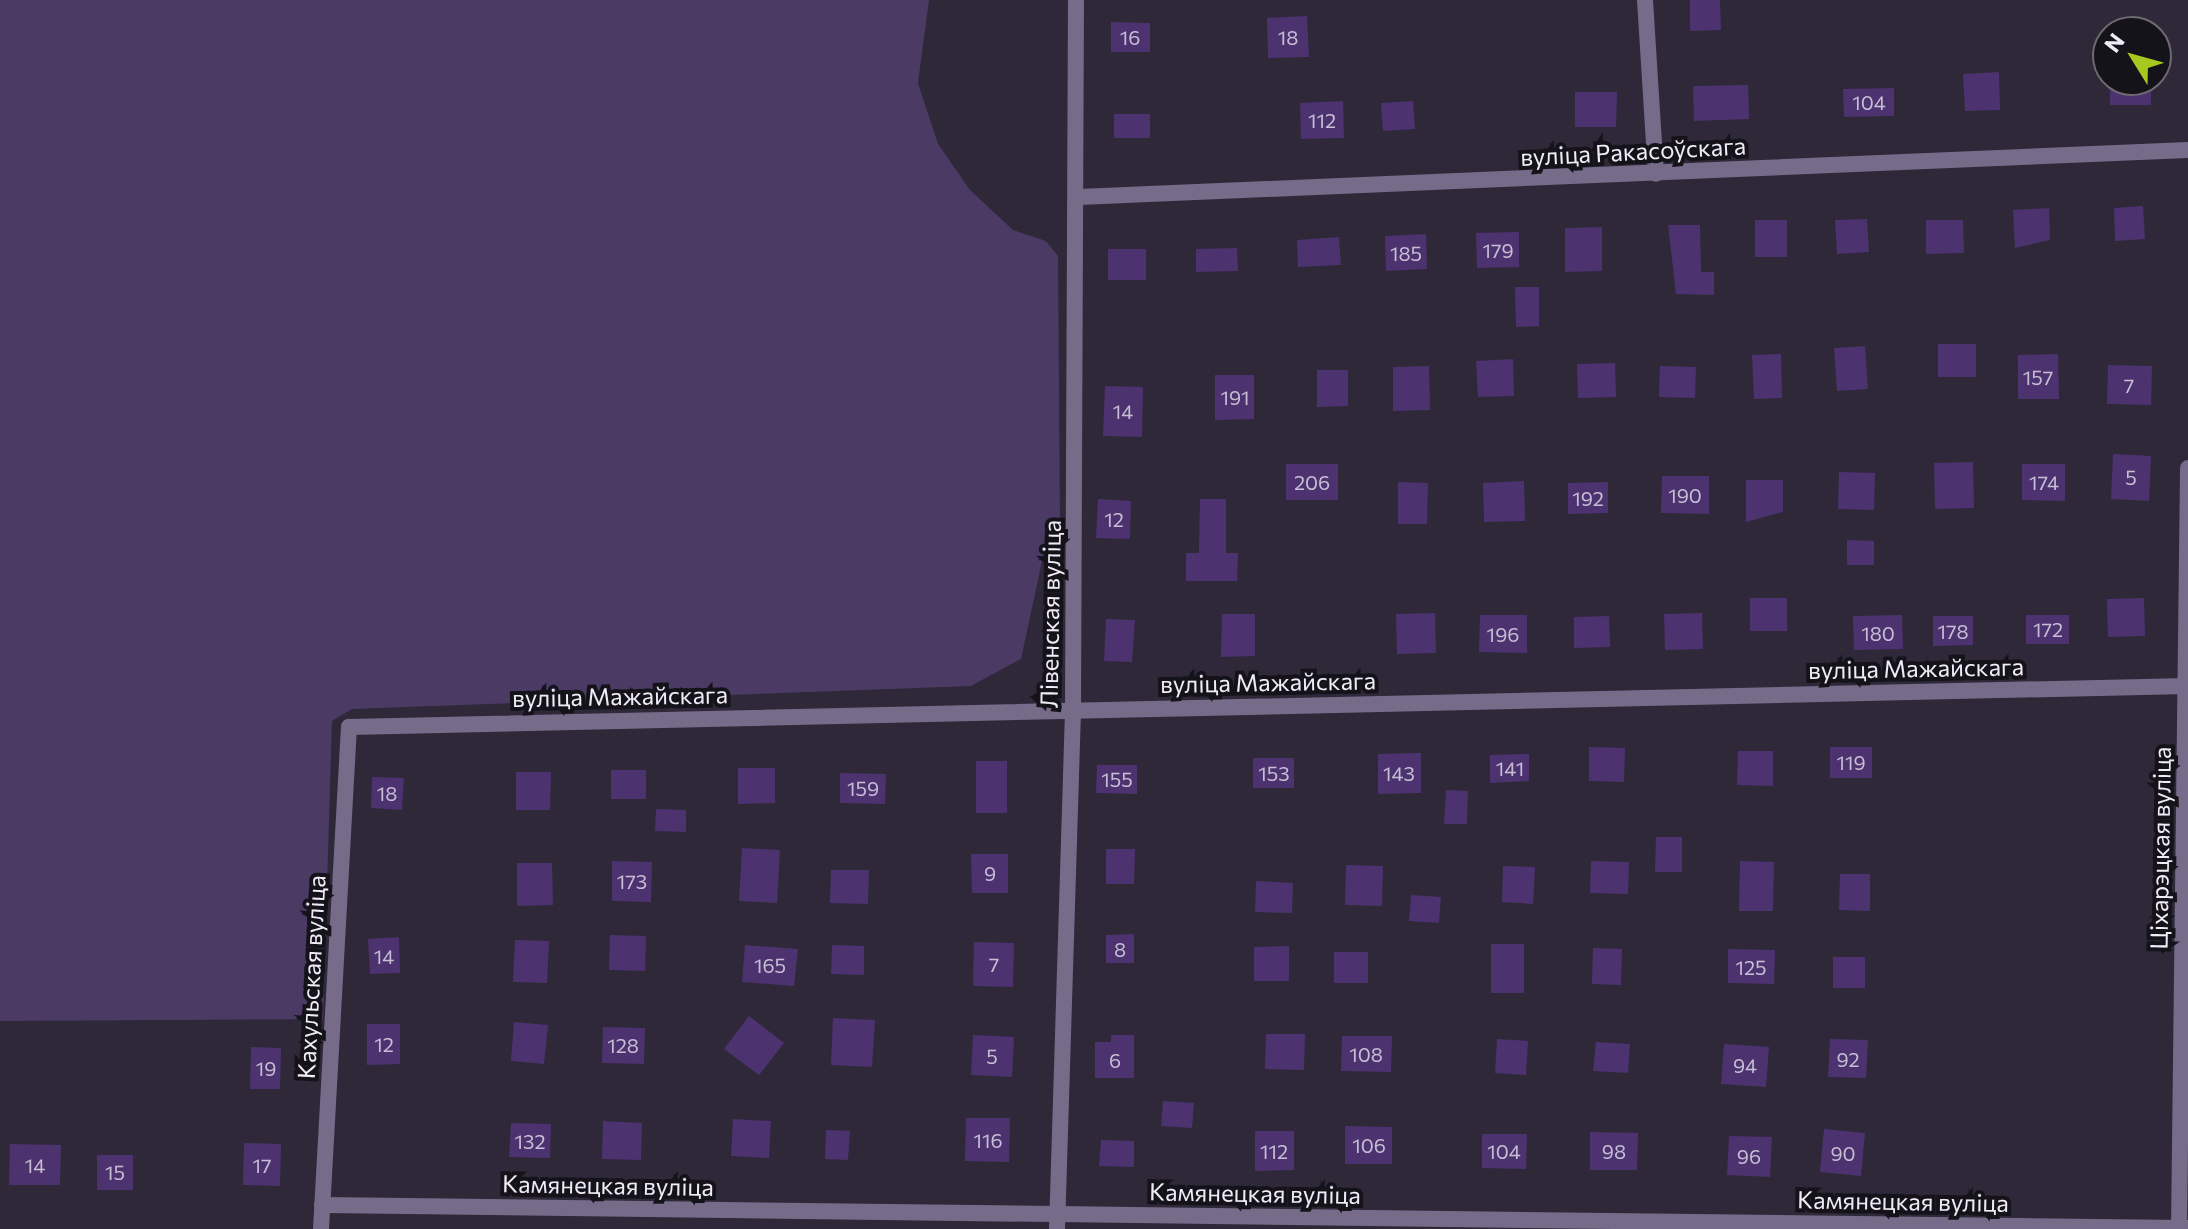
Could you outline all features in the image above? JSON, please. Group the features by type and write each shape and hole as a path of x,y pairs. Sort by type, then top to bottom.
{"street":[{"name":"Лівенская вуліца","path":"1057,1222 1073,710 1079,197 1076,0"},
{"path":"1645,0 1656,174"},
{"name":"вуліца Ракасоўскага","path":"1079,197 2188,150"},
{"name":"Ціхарэцкая вуліца","path":"2179,1228 2188,468"},
{"name":"вуліца Мажайскага","path":"349,727 2187,686"},
{"name":"Кахульская вуліца","path":"321,1229 349,727"},
{"name":"Камянецкая вуліца","path":"322,1205 1057,1222 2188,1228"}],"shaded area":[{"path":"0,0 929,0 918,83 938,144 970,190 1013,230 1046,241 1058,256 1060,529 1043,557 1021,659 971,686 352,709 332,721 323,1019 0,1021"}],"building":[{"path":"1690,0 1720,0 1721,30 1690,31"},
{"path":"1307,16 1309,57 1268,58 1267,18"},
{"path":"1111,22 1150,23 1150,52 1111,52"},
{"path":"1999,72 2000,110 1965,111 1963,74"},
{"path":"1748,85 1749,119 1694,121 1693,86"},
{"path":"1894,88 1894,116 1844,117 1843,89"},
{"path":"1575,92 1617,92 1616,127 1575,127"},
{"path":"2110,96 2151,96 2151,105 2110,105"},
{"path":"1343,101 1344,138 1301,139 1300,103"},
{"path":"1413,101 1415,129 1383,131 1381,103"},
{"path":"1114,114 1150,114 1150,138 1114,138"},
{"path":"2143,206 2145,239 2115,241 2114,208"},
{"path":"2049,208 2050,240 2015,248 2013,210"},
{"path":"1867,219 1869,252 1837,254 1835,220"},
{"path":"1755,220 1787,220 1787,257 1755,257"},
{"path":"1926,220 1963,220 1964,253 1926,254"},
{"path":"1668,225 1700,225 1701,272 1714,272 1714,295 1676,294"},
{"path":"1602,227 1602,271 1565,272 1565,228"},
{"path":"1519,232 1519,267 1477,268 1476,233"},
{"path":"1426,234 1427,269 1386,271 1385,236"},
{"path":"1339,237 1341,265 1298,267 1297,240"},
{"path":"1237,248 1238,271 1196,272 1196,249"},
{"path":"1108,249 1146,249 1146,280 1108,280"},
{"path":"1515,287 1539,287 1539,326 1516,327"},
{"path":"1938,344 1976,344 1976,377 1938,377"},
{"path":"1865,346 1868,389 1837,391 1834,348"},
{"path":"1781,354 1782,398 1754,399 1752,355"},
{"path":"2058,354 2059,399 2018,399 2018,355"},
{"path":"1513,359 1514,396 1478,397 1476,361"},
{"path":"1615,363 1616,397 1578,398 1577,364"},
{"path":"2108,365 2152,366 2151,405 2107,404"},
{"path":"1429,366 1430,410 1393,411 1393,367"},
{"path":"1660,366 1696,367 1695,398 1659,397"},
{"path":"1317,370 1348,370 1348,406 1317,407"},
{"path":"1215,375 1254,375 1254,419 1215,420"},
{"path":"1105,386 1143,387 1142,437 1103,436"},
{"path":"2113,454 2151,456 2149,501 2111,499"},
{"path":"1973,462 1974,508 1935,509 1934,463"},
{"path":"1286,464 1338,464 1338,500 1286,500"},
{"path":"2022,464 2065,464 2065,501 2022,500"},
{"path":"1839,472 1875,473 1874,510 1838,509"},
{"path":"1662,476 1709,476 1709,514 1661,513"},
{"path":"1746,480 1783,480 1783,512 1746,522"},
{"path":"1524,481 1525,521 1484,522 1483,483"},
{"path":"1398,482 1428,483 1427,524 1398,524"},
{"path":"1608,482 1608,513 1568,514 1568,483"},
{"path":"1098,499 1131,501 1130,539 1096,538"},
{"path":"1200,499 1226,499 1226,553 1238,553 1237,581 1186,581 1186,553 1199,553"},
{"path":"1847,540 1874,541 1874,565 1847,565"},
{"path":"1750,598 1787,598 1787,631 1750,631"},
{"path":"2144,598 2145,636 2108,637 2107,599"},
{"path":"1435,613 1436,653 1397,654 1396,614"},
{"path":"1702,613 1703,649 1665,650 1664,614"},
{"path":"1222,614 1255,614 1255,656 1221,657"},
{"path":"1480,615 1527,615 1527,653 1479,652"},
{"path":"1902,615 1903,649 1854,650 1853,616"},
{"path":"2026,615 2069,615 2069,644 2026,644"},
{"path":"1609,616 1610,647 1574,648 1574,617"},
{"path":"1933,616 1973,616 1973,645 1933,646"},
{"path":"1106,619 1135,620 1132,662 1104,661"},
{"path":"1589,747 1625,748 1624,782 1589,781"},
{"path":"1830,747 1872,747 1872,778 1830,778"},
{"path":"1738,751 1773,751 1773,786 1737,785"},
{"path":"1421,753 1421,793 1378,794 1378,754"},
{"path":"1529,754 1529,781 1490,783 1490,755"},
{"path":"1253,758 1294,758 1294,788 1253,788"},
{"path":"976,761 1007,761 1007,813 976,813"},
{"path":"1097,765 1137,765 1137,794 1096,793"},
{"path":"738,768 775,768 775,803 738,804"},
{"path":"611,770 646,770 646,799 611,799"},
{"path":"516,772 551,772 550,810 516,810"},
{"path":"840,773 886,774 885,804 840,803"},
{"path":"372,777 404,778 402,810 371,808"},
{"path":"1446,790 1468,791 1467,824 1444,824"},
{"path":"656,809 686,810 686,832 655,831"},
{"path":"1656,837 1682,837 1682,872 1655,872"},
{"path":"742,848 780,850 777,903 739,901"},
{"path":"1106,849 1135,849 1134,884 1106,884"},
{"path":"971,854 1008,854 1008,893 972,893"},
{"path":"612,861 652,862 651,902 612,901"},
{"path":"1591,861 1629,862 1628,894 1590,893"},
{"path":"1740,861 1774,862 1773,911 1739,911"},
{"path":"517,863 552,863 553,905 517,906"},
{"path":"1346,865 1383,866 1382,906 1345,905"},
{"path":"1503,866 1535,867 1533,904 1502,902"},
{"path":"831,870 869,870 868,904 830,903"},
{"path":"1840,874 1870,874 1870,911 1839,910"},
{"path":"1256,881 1293,883 1292,913 1255,912"},
{"path":"1411,895 1441,897 1439,923 1409,921"},
{"path":"1134,934 1134,963 1106,963 1106,935"},
{"path":"610,935 646,936 645,971 609,970"},
{"path":"399,937 400,973 370,974 368,939"},
{"path":"515,940 549,941 547,983 513,982"},
{"path":"974,942 1014,943 1013,987 973,986"},
{"path":"1491,944 1524,944 1524,993 1491,993"},
{"path":"745,945 798,949 794,986 742,982"},
{"path":"832,945 864,946 864,975 831,974"},
{"path":"1289,946 1289,981 1254,981 1254,947"},
{"path":"1593,948 1622,949 1621,985 1592,984"},
{"path":"1728,949 1775,950 1774,984 1728,983"},
{"path":"1334,952 1368,952 1368,983 1334,983"},
{"path":"1833,957 1865,957 1865,988 1833,988"},
{"path":"749,1016 784,1043 759,1075 724,1049"},
{"path":"833,1018 875,1020 872,1067 831,1065"},
{"path":"514,1022 548,1025 544,1064 511,1061"},
{"path":"367,1024 400,1024 400,1064 367,1065"},
{"path":"603,1027 645,1028 644,1064 602,1063"},
{"path":"1266,1034 1305,1034 1304,1070 1265,1069"},
{"path":"973,1035 1014,1037 1012,1077 971,1075"},
{"path":"1111,1035 1134,1035 1134,1078 1095,1078 1095,1042 1111,1042"},
{"path":"1342,1036 1392,1036 1391,1072 1341,1071"},
{"path":"1497,1039 1528,1041 1526,1075 1495,1073"},
{"path":"1830,1039 1868,1040 1866,1078 1828,1077"},
{"path":"1596,1042 1630,1044 1628,1073 1593,1071"},
{"path":"1724,1044 1769,1047 1766,1087 1721,1084"},
{"path":"251,1047 281,1048 280,1089 250,1089"},
{"path":"1163,1101 1194,1103 1192,1128 1161,1126"},
{"path":"966,1118 1010,1118 1009,1162 965,1161"},
{"path":"733,1119 771,1121 769,1158 731,1156"},
{"path":"603,1121 642,1123 641,1160 602,1159"},
{"path":"511,1123 551,1124 550,1158 509,1157"},
{"path":"1345,1126 1392,1127 1392,1164 1345,1164"},
{"path":"1824,1129 1865,1133 1861,1176 1820,1172"},
{"path":"826,1130 850,1131 848,1160 825,1159"},
{"path":"1255,1131 1294,1131 1294,1170 1255,1171"},
{"path":"1590,1132 1638,1133 1637,1170 1590,1170"},
{"path":"1482,1134 1527,1134 1526,1169 1482,1168"},
{"path":"1729,1136 1772,1137 1770,1177 1727,1175"},
{"path":"1101,1140 1134,1141 1134,1167 1099,1166"},
{"path":"244,1143 281,1144 280,1186 243,1185"},
{"path":"10,1144 61,1145 60,1185 9,1185"},
{"path":"97,1155 133,1155 133,1190 97,1190"}]}
